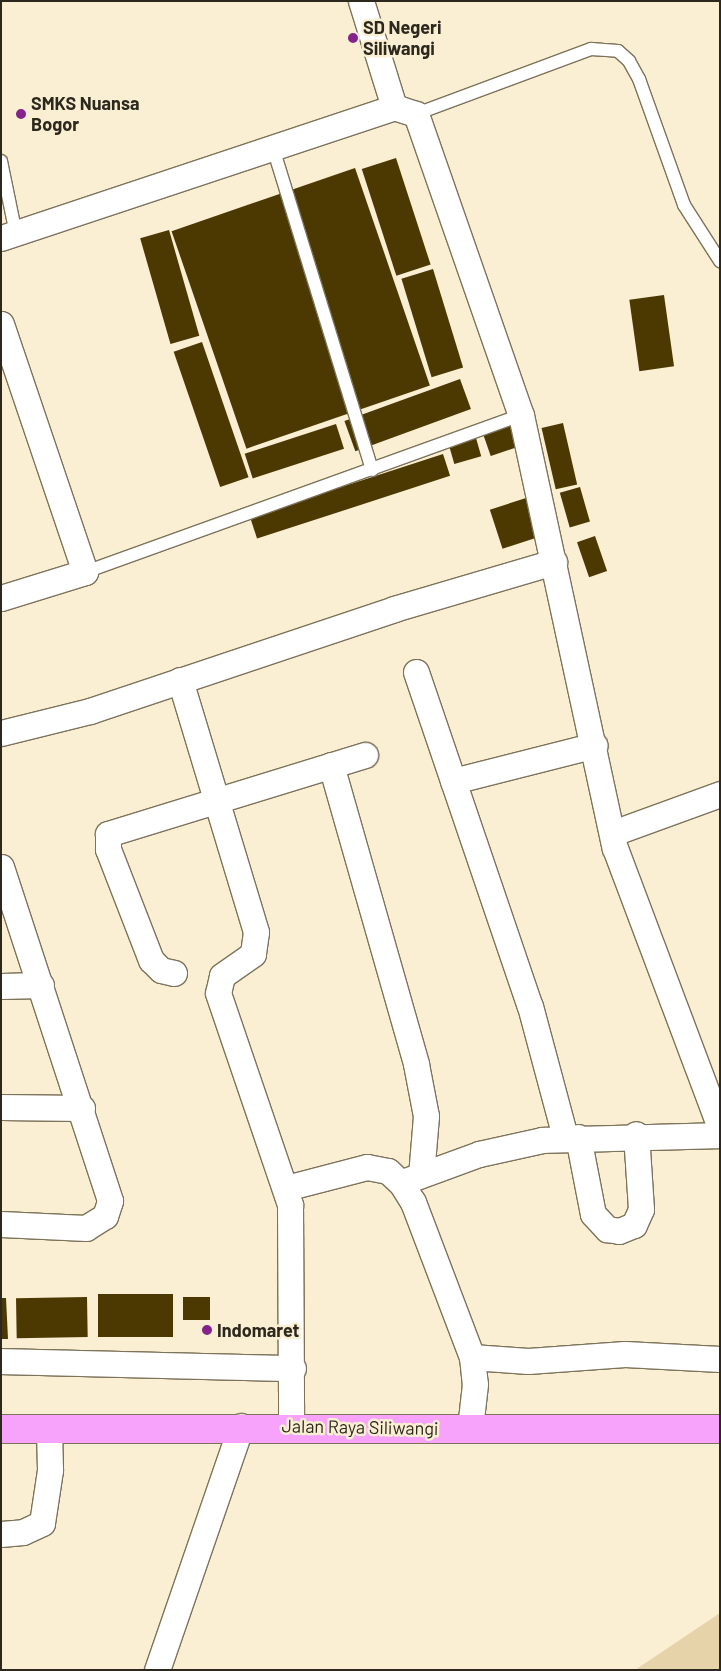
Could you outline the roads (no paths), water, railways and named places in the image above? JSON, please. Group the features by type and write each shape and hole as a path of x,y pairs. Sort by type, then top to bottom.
{"highway":[{"name":"Jalan Raya Siliwangi","path":"1,1430 241,1426 720,1429"}],"street":[{"path":"361,1 521,414 614,833 709,1072 720,1127"},
{"path":"8,236 273,148 405,111"},
{"path":"1,324 84,572 1,598"},
{"path":"1,733 90,711 180,680 554,562"},
{"path":"416,672 530,1006 572,1137 593,1214 607,1229 619,1231 634,1225 641,1209 636,1134"},
{"path":"180,680 257,940 252,954 222,976 218,992 286,1188 292,1222 292,1426"},
{"path":"452,781 595,745"},
{"path":"174,973 151,960 106,841 117,830 365,755"},
{"path":"331,765 416,1064 426,1116 411,1179 413,1202 472,1357 475,1384 470,1428"},
{"path":"614,833 720,794"},
{"path":"1,867 109,1192 105,1216 86,1228 1,1224"},
{"path":"1,986 41,985"},
{"path":"1,1107 82,1108"},
{"path":"286,1188 368,1167 388,1171 411,1179 504,1147 572,1137 636,1134 720,1136"},
{"path":"472,1357 528,1362 625,1354 720,1359"},
{"path":"1,1361 293,1368"},
{"path":"157,1670 241,1426"},
{"path":"1,1534 23,1532 42,1523 50,1470 49,1429"}],"lane":[{"path":"405,111 591,50 618,51 629,61 639,79 684,205 720,261"},
{"path":"273,148 372,470"},
{"path":"1,161 8,236"},
{"path":"84,572 372,470 521,414"}],"place":[{"name":"SD Negeri Siliwangi","path":"353,38"},
{"name":"SMKS Nuansa Bogor","path":"21,114"},
{"name":"Indomaret","path":"207,1330"}]}
